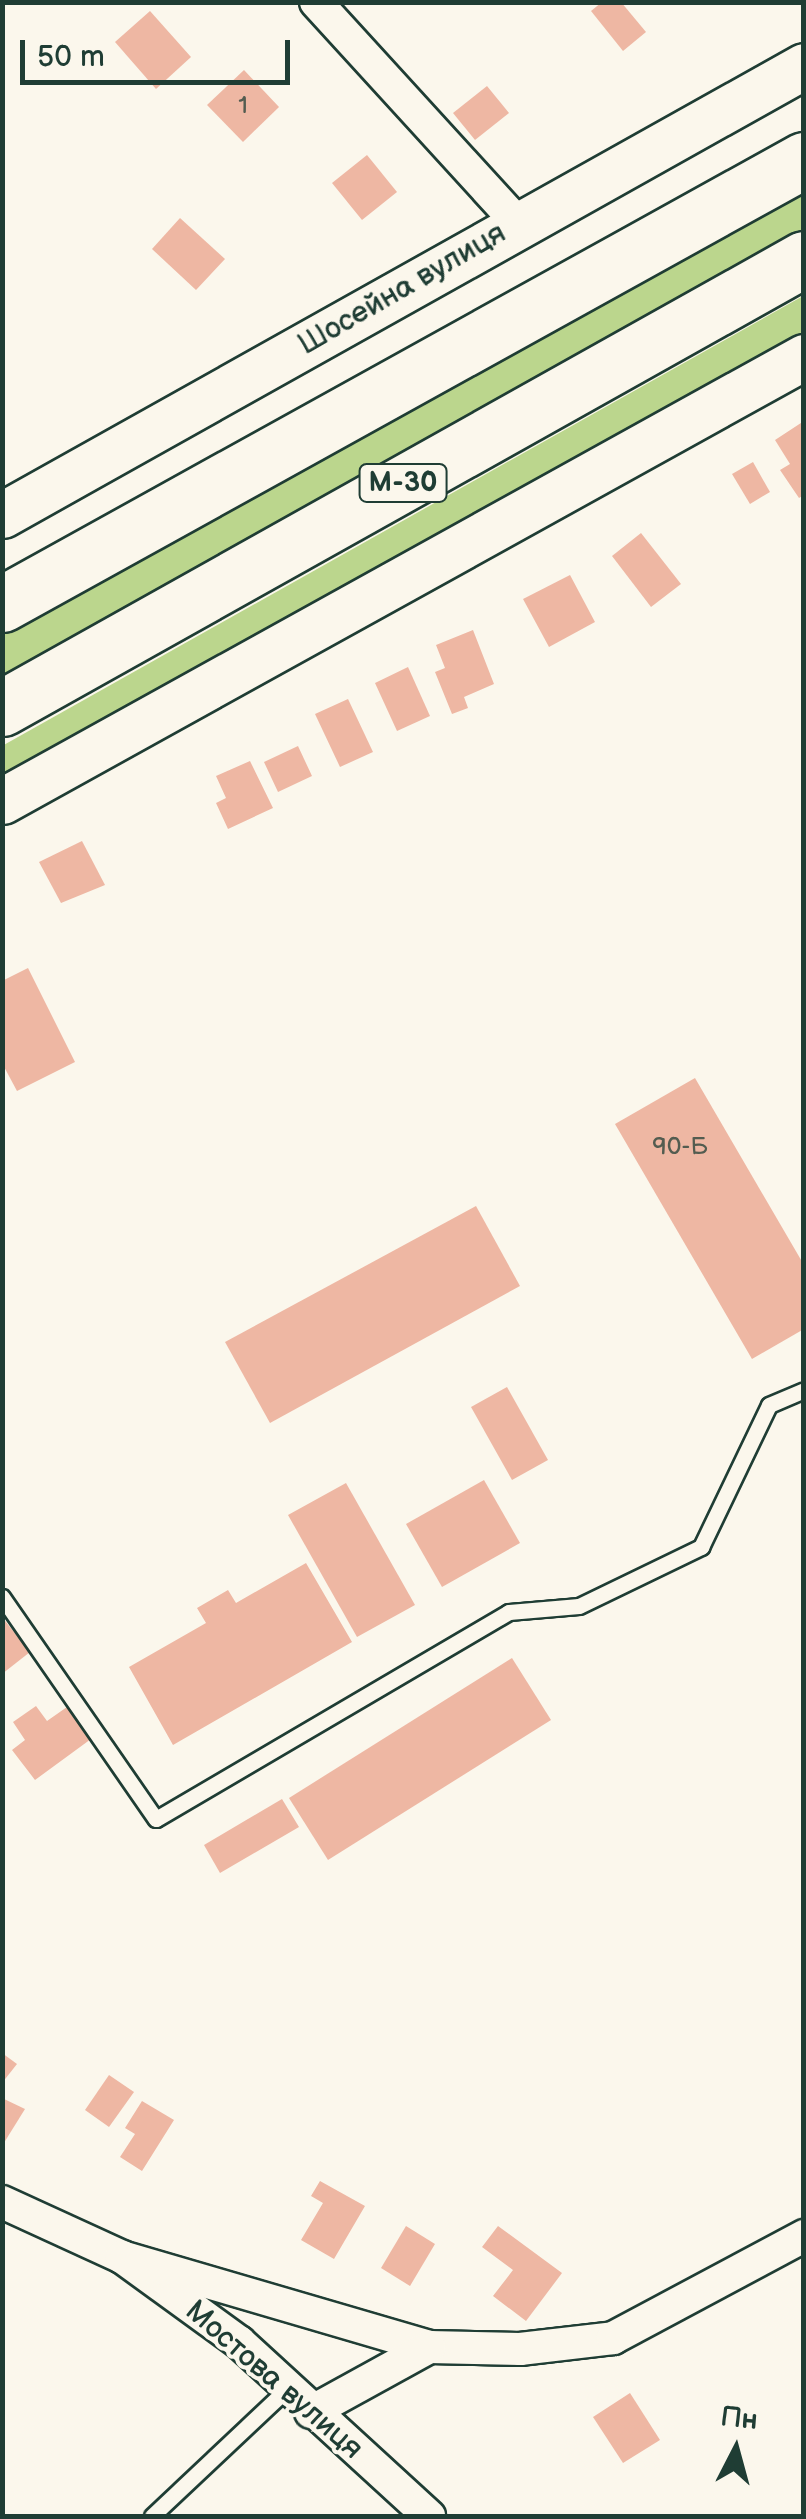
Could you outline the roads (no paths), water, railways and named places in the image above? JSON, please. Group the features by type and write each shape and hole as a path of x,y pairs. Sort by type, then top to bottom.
{"highway":[{"path":"2,604 804,160"},
{"name":"М-30","path":"2,708 804,259"}],"street":[{"path":"316,2 518,223"},
{"name":"Шосейна вулиця","path":"2,514 804,66"},
{"path":"2,800 804,358"},
{"name":"Мостова вулиця","path":"2,2202 122,2256 239,2342 429,2516"},
{"path":"122,2256 429,2348 520,2349 613,2338 804,2236"},
{"path":"312,2412 429,2348"}],"lane":[{"path":"2,1596 156,1819 509,1612 579,1606 701,1547 768,1405 804,1390"},
{"path":"152,2516 287,2389"}]}
